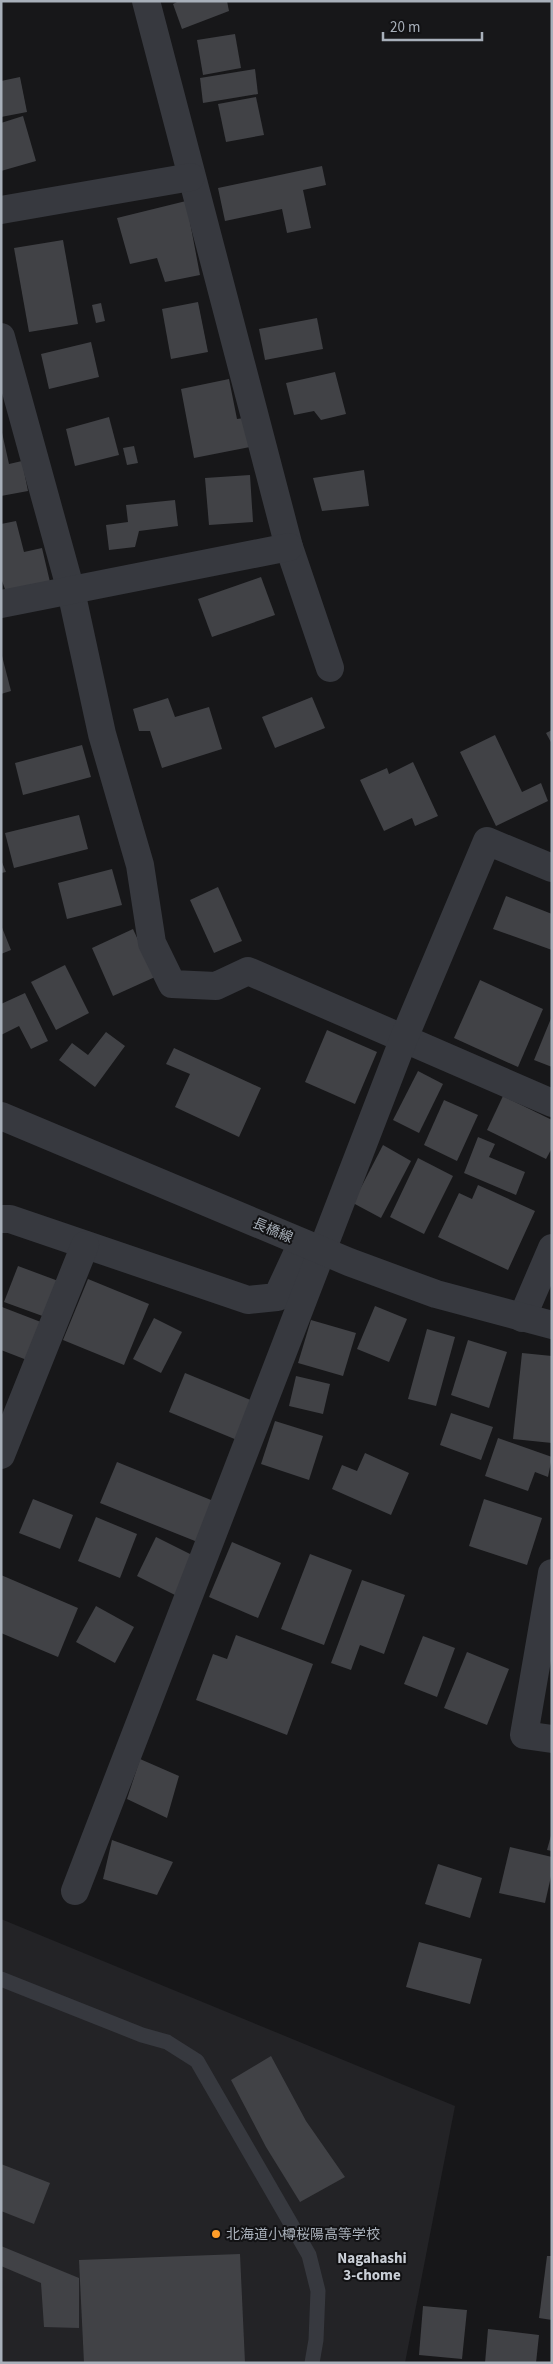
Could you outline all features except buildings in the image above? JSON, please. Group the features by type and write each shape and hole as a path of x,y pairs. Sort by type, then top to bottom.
{"street":[{"path":"146,1 191,178 216,262 289,547 330,668"},
{"path":"1,210 191,178"},
{"path":"1,337 71,591 102,734 140,866 152,943 172,984 216,986 248,971 552,1103"},
{"path":"1,604 289,547"},
{"path":"75,1891 312,1246 488,841 552,868"},
{"name":"長橋線","path":"1,1116 312,1246 436,1294 552,1325"},
{"path":"1,1219 10,1219 248,1300 277,1297 312,1246"},
{"path":"1,1455 85,1245"},
{"path":"522,1318 552,1248"},
{"path":"552,1573 524,1735 552,1739"}],"lane":[{"path":"1,1979 142,2035 167,2042 197,2061 309,2255 318,2291 316,2340 312,2363"}],"shaded area":[{"name":"北海道小樽桜陽高等学校","path":"1,1919 455,2106 405,2363 1,2363"}],"place":[{"name":"北海道小樽桜陽高等学校","path":"216,2234"}],"district":[{"name":"Nagahashi 3-chome","path":"372,2266"}]}
